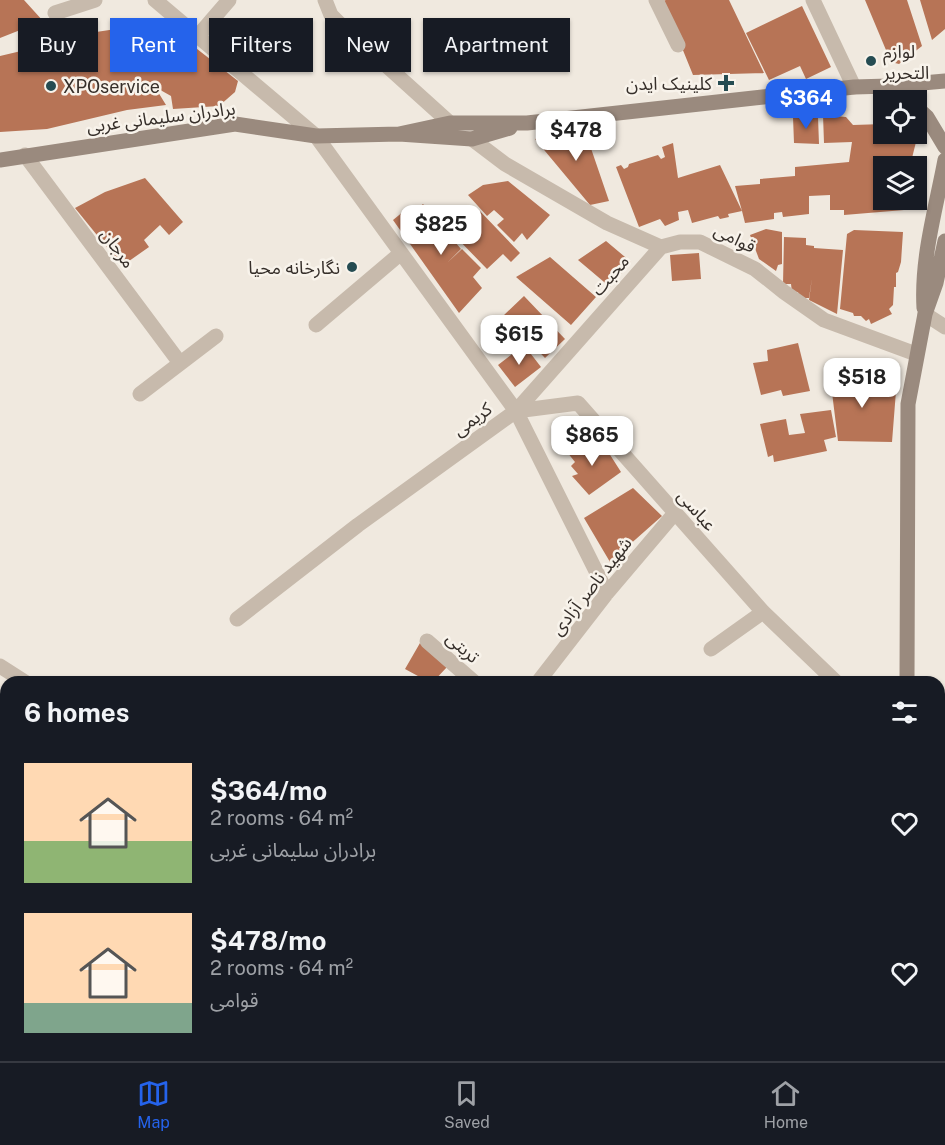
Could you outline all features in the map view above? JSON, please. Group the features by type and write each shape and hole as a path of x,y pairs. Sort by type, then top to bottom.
{"main road":[{"name":"برادران سلیمانی غربی","path":"399,134 450,123 527,123 854,87 945,81"},
{"path":"889,86 894,90"},
{"path":"927,117 945,147"},
{"name":"برادران سلیمانی غربی","path":"0,160 235,124 316,136 399,134 472,139 527,123"},
{"path":"925,314 923,286 926,260 945,160"},
{"path":"907,676 908,404 925,314 936,283 945,241"}],"street":[{"path":"55,13 95,0"},
{"name":"کریمی","path":"155,0 316,136 516,411 358,525 237,619"},
{"path":"198,36 229,0"},
{"path":"325,0 331,15 338,22 450,123"},
{"path":"656,0 678,45"},
{"path":"813,0 854,87"},
{"path":"472,139 505,164 554,194 607,224 661,247"},
{"name":"مرجان","path":"25,155 180,363"},
{"name":"قوامی","path":"661,247 680,242 700,242 755,269 824,320 916,354"},
{"name":"محبت","path":"516,411 661,247"},
{"path":"316,325 401,253"},
{"path":"925,314 945,327"},
{"path":"140,394 216,336"},
{"name":"عباسی","path":"516,411 578,403 674,514 764,612 830,676"},
{"path":"516,411 607,593"},
{"name":"شهید ناصر آزادی","path":"543,676 607,593 674,514"},
{"path":"711,649 764,612"},
{"name":"تربتی","path":"427,641 467,676"},
{"path":"0,666 16,676"}],"building":[{"path":"0,0 24,0 40,18 18,18 18,31 0,38"},
{"path":"729,0 764,73 693,75 663,1"},
{"path":"865,0 907,0 922,46 899,64 891,62"},
{"path":"920,0 945,0 945,29 932,40"},
{"path":"802,6 831,67 806,79 800,66 769,80 746,33"},
{"path":"110,30 110,72 197,72 197,49 209,58 209,72 226,72 238,81 235,92 219,106 173,109 171,96 155,87 166,105 127,110 47,129 0,132 0,56 18,52 18,72 98,72 98,32"},
{"path":"823,115 846,117 853,125 873,124 873,144 916,144 912,156 873,156 873,210 904,210 844,215 844,210 830,210 830,195 809,196 809,214 783,217 782,212 774,213 774,219 745,223 735,186 760,184 760,179 795,176 795,167 849,162 852,142 824,143"},
{"path":"793,117 818,117 819,144 794,143"},
{"path":"583,125 609,201 590,205 535,139"},
{"path":"673,143 678,178 720,165 742,211 728,214 729,217 720,219 718,216 692,223 688,210 678,212 679,220 665,226 660,219 639,227 616,167 621,165 624,169 629,164 658,155 661,159 665,157 662,147"},
{"path":"145,178 183,222 169,235 160,225 144,240 149,247 122,266 75,208 105,192"},
{"path":"508,181 550,215 527,240 522,233 514,242 497,225 504,219 494,210 487,216 468,195 483,185"},
{"path":"423,204 461,249 447,263 462,249 481,268 473,277 482,288 459,313 393,220 409,207 414,212"},
{"path":"477,208 520,253 511,262 503,254 487,269 451,232"},
{"path":"766,229 782,232 782,264 778,265 776,271 759,259 750,235"},
{"path":"854,230 903,232 901,262 896,273 893,305 889,309 892,314 871,324 869,319 866,321 861,316 854,316 853,313 840,309 847,234"},
{"path":"784,237 806,238 806,245 814,246 814,248 843,250 837,314 809,300 812,278 809,298 799,298 798,292 792,292 791,284 783,284"},
{"path":"606,241 631,262 610,287 578,260"},
{"path":"699,253 701,279 672,281 670,255"},
{"path":"550,257 596,297 571,325 516,277"},
{"path":"524,296 565,339 545,358 504,315"},
{"path":"798,343 810,391 783,396 781,390 761,395 753,363 768,361 767,350"},
{"path":"524,345 541,367 515,387 498,365"},
{"path":"829,368 896,391 892,442 838,441"},
{"path":"831,410 836,437 824,440 827,451 774,462 773,455 768,457 760,424 786,419 789,435 805,433 800,414"},
{"path":"582,439 597,457 607,450 621,472 589,495 572,476 578,474 571,466 575,462 567,452"},
{"path":"633,488 662,516 610,562 584,518"},
{"path":"420,643 447,667 439,676 418,676 405,669"}],"place":[{"name":"لوازم التحریر","path":"871,61"},
{"name":"کلینیک ایدن","path":"726,83"},
{"name":"XPOservice","path":"51,86"},
{"name":"نگارخانه محیا","path":"352,267"}]}
